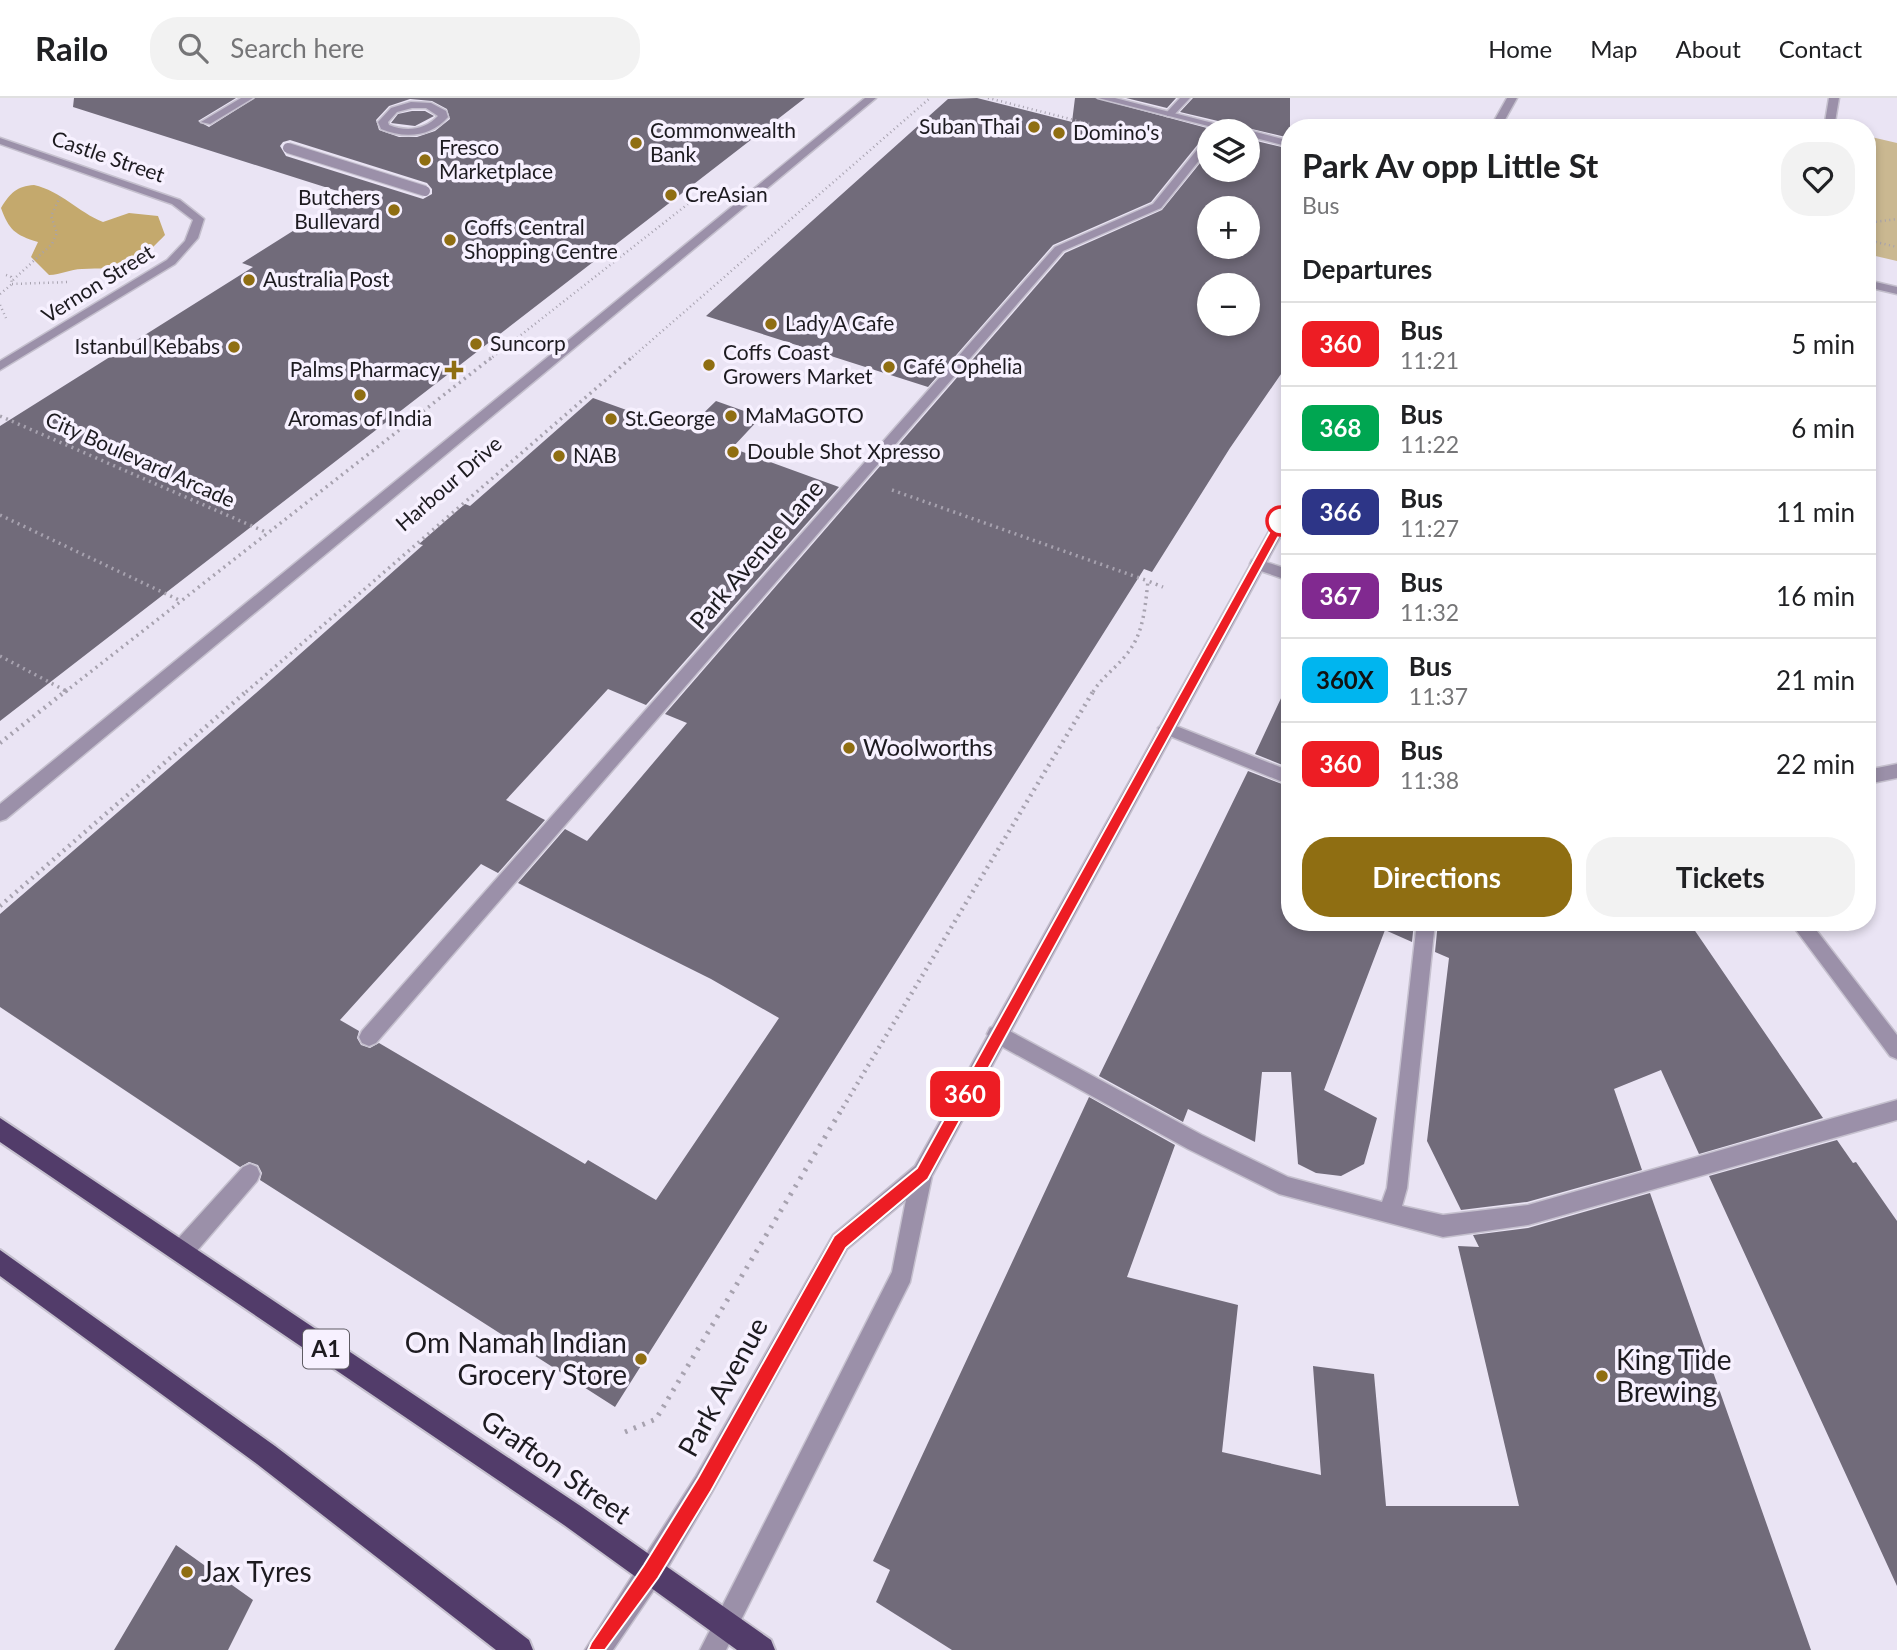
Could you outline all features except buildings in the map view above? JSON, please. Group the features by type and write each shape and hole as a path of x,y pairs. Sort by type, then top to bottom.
{"highway":[{"name":"Grafton Street","path":"0,1129 573,1516 651,1572 720,1638 761,1650"},
{"path":"0,1262 266,1455 519,1650"}],"street":[{"path":"206,122 248,98"},
{"name":"Harbour Drive","path":"0,814 871,98"},
{"path":"1103,98 1197,122"},
{"path":"1170,114 1185,98"},
{"path":"1500,119 1512,98"},
{"path":"1831,119 1835,98"},
{"path":"438,104 443,117 426,129 400,132 385,127 383,122 388,114 402,107 438,104"},
{"path":"1260,136 1281,142"},
{"name":"Castle Street","path":"0,141 176,202 199,219"},
{"path":"288,148 425,191"},
{"name":"Park Avenue Lane","path":"369,1037 1059,249 1157,206 1197,157"},
{"name":"Vernon Street","path":"0,366 170,262 188,246 197,233 199,219"},
{"path":"1876,285 1897,290"},
{"name":"Park Avenue","path":"720,1638 902,1275 922,1173 1281,522"},
{"path":"1257,564 1281,573"},
{"path":"1166,728 1281,774"},
{"path":"1876,775 1897,771"},
{"path":"1389,1214 1396,1188 1425,931"},
{"path":"1806,931 1897,1050"},
{"path":"998,1034 1195,1142 1286,1187 1443,1226 1528,1215 1897,1110"},
{"name":"Park Avenue","path":"598,1650 651,1572 704,1484 840,1242 922,1173"},
{"path":"183,1251 250,1174"}],"path":[{"name":"Harbour Drive","path":"0,906 930,98"},
{"path":"0,294 52,244 57,233 51,216 60,197"},
{"path":"0,743 695,198"},
{"path":"1876,222 1897,219"},
{"path":"1876,242 1897,247"},
{"path":"6,275 13,282 69,282"},
{"path":"0,305 6,318"},
{"name":"City Boulevard Arcade","path":"0,416 268,533"},
{"path":"859,478 1163,587"},
{"path":"0,515 181,601"},
{"path":"625,1432 656,1419 1102,677 1124,661 1143,627 1148,581"},
{"path":"0,656 66,691"}],"shaded area":[{"path":"1876,138 1897,143 1897,261 1876,256"},
{"path":"34,185 53,192 103,222 129,213 158,216 165,235 144,256 128,265 78,269 49,275 31,257 38,242 14,231 1,208 14,191"}],"bus line":[{"name":"360","path":"598,1650 651,1572 704,1484 840,1242 922,1173 1281,522"}],"place":[{"name":"Suban Thai","path":"1034,127"},
{"name":"Domino's","path":"1059,133"},
{"name":"Commonwealth Bank","path":"636,143"},
{"name":"Fresco Marketplace","path":"425,160"},
{"name":"CreAsian","path":"671,195"},
{"name":"Butchers Bullevard","path":"394,210"},
{"name":"Coffs Central Shopping Centre","path":"450,240"},
{"name":"Australia Post","path":"249,280"},
{"name":"Lady A Cafe","path":"771,324"},
{"name":"Suncorp","path":"476,344"},
{"name":"Istanbul Kebabs","path":"234,347"},
{"name":"Coffs Coast Growers Market","path":"709,365"},
{"name":"Café Ophelia","path":"889,367"},
{"name":"Palms Pharmacy","path":"454,370"},
{"name":"Aromas of India","path":"360,395"},
{"name":"MaMaGOTO","path":"731,416"},
{"name":"St.George","path":"611,419"},
{"name":"Double Shot Xpresso","path":"733,452"},
{"name":"NAB","path":"559,456"},
{"name":"Woolworths","path":"849,748"},
{"name":"Om Namah Indian Grocery Store","path":"641,1359"},
{"name":"King Tide Brewing","path":"1602,1376"},
{"name":"Jax Tyres","path":"187,1572"}]}
